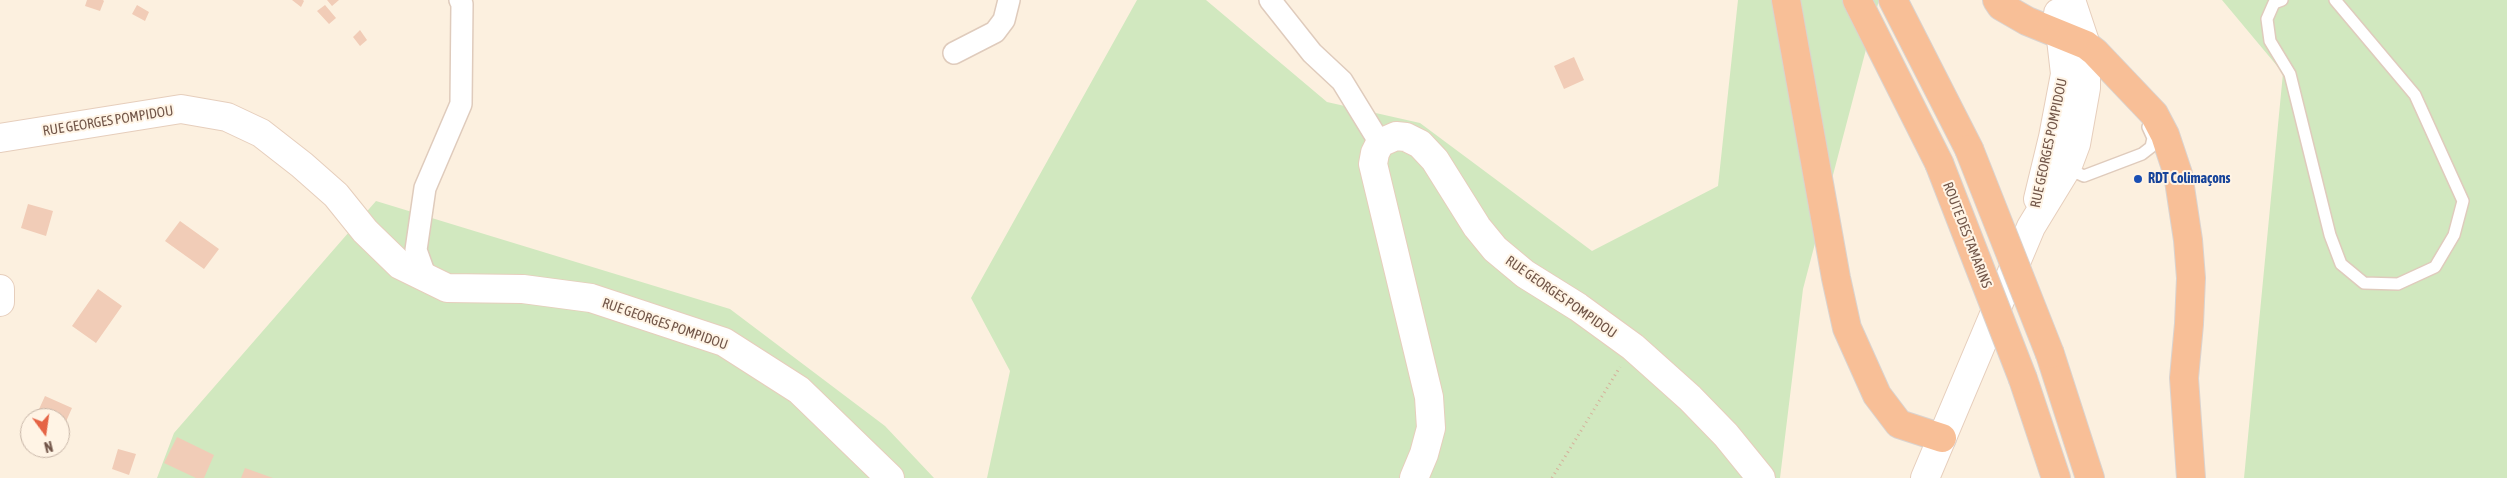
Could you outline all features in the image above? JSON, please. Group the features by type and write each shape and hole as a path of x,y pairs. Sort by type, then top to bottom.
{"highway":[{"path":"1786,0 1836,278 1847,328 1861,363 1878,395 1899,424 1942,438"},
{"name":"ROUTE DES TAMARINS","path":"1857,0 1939,163 2023,379 2056,478"},
{"path":"1893,0 1969,148 2050,354 2090,478"},
{"path":"1997,0 2001,6 2027,21 2074,41 2122,78 2154,114 2165,135 2182,193 2191,278 2184,378 2191,478"}],"main road":[{"name":"RUE GEORGES POMPIDOU","path":"1925,478 2031,227 2066,168 2076,144 2086,88 2074,41 2055,0"},
{"name":"RUE GEORGES POMPIDOU","path":"2031,227 2054,137 2065,74 2074,41 2075,7 2071,0"},
{"name":"RUE GEORGES POMPIDOU","path":"0,138 181,109 227,118 261,133 302,165 336,195 365,230 400,265 447,288 523,289 591,298 724,342 799,390 890,478"},
{"name":"RUE GEORGES POMPIDOU","path":"1380,143 1396,136 1406,137 1420,144 1435,160 1477,227 1495,249 1525,274 1578,307 1632,347 1690,398 1726,435 1761,478"},
{"path":"1380,143 1374,152 1373,164 1429,397 1431,428 1424,454 1414,478"},
{"path":"0,289 0,302"},
{"name":"RUE GEORGES POMPIDOU","path":"1934,478 1942,438"}],"street":[{"path":"426,278 416,250 425,188 461,104 462,4 460,0"},
{"path":"954,53 994,32 1004,20 1009,0"},
{"path":"1270,0 1312,53 1342,81 1380,143"}],"lane":[{"path":"2275,1 2267,19 2270,41 2290,74 2330,235 2341,264 2364,283 2398,284 2435,267 2454,235 2463,201 2415,95 2335,0"},
{"path":"2054,137 2059,160 2066,168 2084,176 2142,154 2151,147 2154,138 2141,117 2128,103 2122,78"}],"path":[{"path":"1552,478 1632,347"}],"green space":[{"path":"1137,0 1206,0 1327,102 1420,123 1592,251 1718,186 1738,0 1879,0 1803,289 1780,478 987,478 1010,371 971,298"},
{"path":"2222,0 2507,0 2507,478 2244,478 2283,73"},
{"path":"376,201 730,309 885,426 934,478 157,478 174,433"}],"building":[{"path":"87,0 103,0 100,11 85,6"},
{"path":"292,0 303,0 304,1 301,7"},
{"path":"327,0 339,0 332,6"},
{"path":"137,5 149,12 145,21 132,14"},
{"path":"325,5 336,18 329,24 317,11"},
{"path":"360,30 367,40 360,46 353,37"},
{"path":"1574,57 1584,80 1564,89 1554,66"},
{"path":"28,204 53,211 46,236 21,228"},
{"path":"180,221 219,249 204,269 165,241"},
{"path":"98,289 122,306 96,343 72,326"},
{"path":"45,396 72,408 70,412 70,408 40,408"},
{"path":"177,437 214,455 204,478 196,478 164,463"},
{"path":"118,449 136,454 129,475 112,469"},
{"path":"245,468 273,478 241,478"}],"place":[{"name":"RDT Colimaçons","path":"2138,179"}]}
